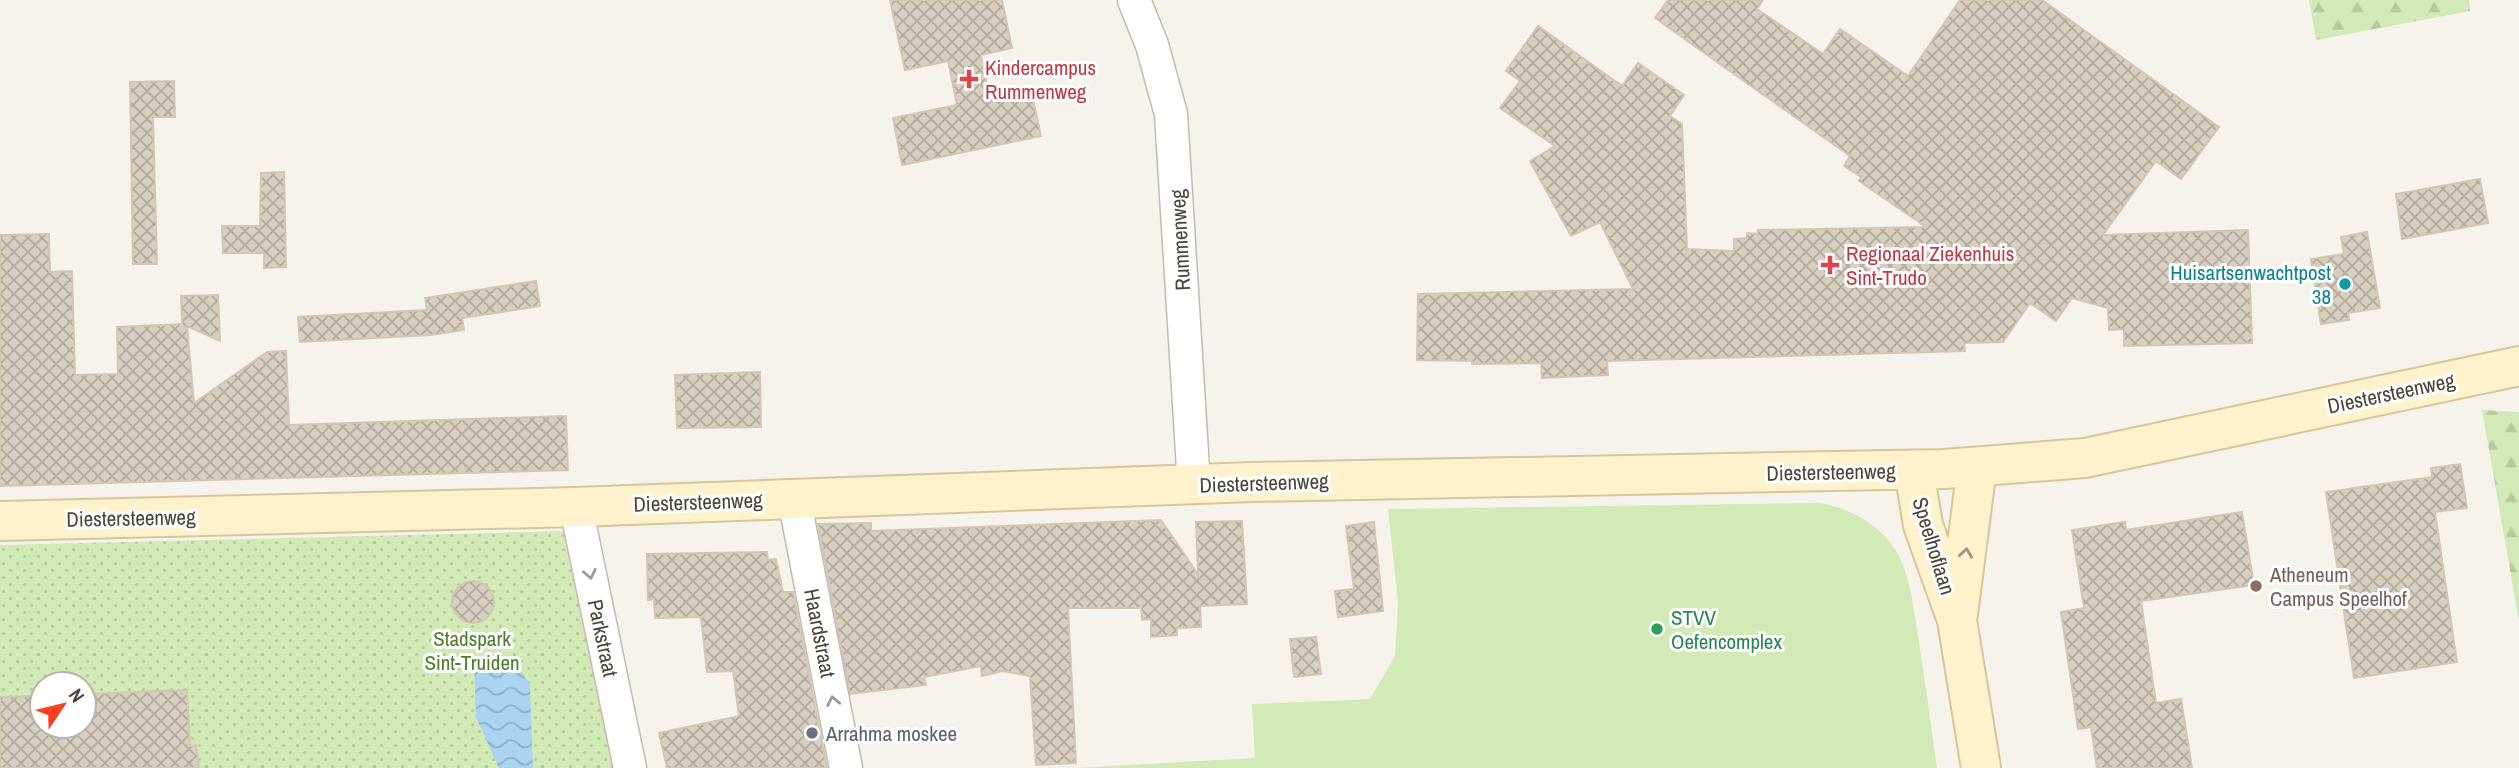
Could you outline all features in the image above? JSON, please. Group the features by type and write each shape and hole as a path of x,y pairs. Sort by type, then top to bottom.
{"main road":[{"name":"Diestersteenweg","path":"0,521 576,507 1194,485 1977,467 2085,458 2519,366"},
{"name":"Speelhoflaan","path":"1957,620 1977,467"},
{"name":"Speelhoflaan","path":"1914,470 1923,524 1957,620 1981,768"}],"street":[{"name":"Rummenweg","path":"1134,0 1152,45 1171,114 1194,485"},
{"name":"Haardstraat","path":"794,498 846,768"},
{"name":"Parkstraat","path":"576,507 630,768"}],"green space":[{"path":"2309,0 2469,0 2470,11 2316,40"},
{"path":"2482,410 2519,412 2519,621"},
{"name":"STVV Oefencomplex","path":"1821,503 1843,509 1873,526 1889,541 1900,559 1913,605 1937,768 1075,768 1255,758 1252,704 1370,699 1395,656 1398,603 1388,509"},
{"name":"Stadspark Sint-Truiden","path":"566,531 618,768 0,768 0,545"}],"water":[{"path":"501,657 518,666 530,685 533,768 499,768 476,717 474,665 482,658"}],"building":[{"name":"Kindercampus Rummenweg","path":"890,0 1002,0 1012,48 981,55 990,99 1031,90 1041,136 902,165 893,118 957,105 948,61 905,70"},
{"path":"1668,0 1763,0 1757,9 1823,54 1840,29 1908,76 1960,0 2042,0 2219,127 2181,179 2156,161 2103,235 2248,230 2252,343 2124,346 2124,329 2109,330 2108,308 2072,298 2056,321 2030,303 2003,342 1964,343 1965,351 1607,361 1608,375 1542,378 1541,363 1472,364 1472,361 1417,360 1418,294 1633,289 1600,222 1571,236 1530,161 1555,146 1500,108 1520,81 1506,71 1538,26 1622,86 1638,63 1684,95 1670,116 1682,124 1687,249 1734,251 1734,239 1747,238 1747,233 1758,234 1758,230 1926,227 1859,181 1861,177 1844,166 1850,156 1655,18"},
{"path":"174,81 175,117 153,117 157,264 133,264 130,82"},
{"path":"284,172 286,267 264,268 264,253 223,253 222,226 260,226 261,173"},
{"path":"2480,179 2488,223 2402,239 2396,194"},
{"name":"Huisartsenwachtpost 38","path":"2367,232 2380,308 2348,313 2349,320 2321,324 2311,259 2344,254 2341,237"},
{"path":"49,234 50,272 72,271 75,375 118,374 117,327 182,324 181,296 218,295 220,341 187,326 194,403 267,352 286,351 289,425 566,416 568,470 0,486 0,235"},
{"path":"536,281 540,306 462,318 464,330 431,335 300,342 298,317 427,310 425,298"},
{"path":"760,372 761,427 677,428 675,375"},
{"path":"2460,464 2467,508 2435,512 2457,662 2354,678 2326,492 2432,477 2431,468"},
{"path":"2242,512 2254,585 2141,601 2156,703 2181,699 2192,768 2097,768 2091,727 2078,729 2061,612 2084,608 2072,530 2125,522 2126,530"},
{"path":"1161,520 1198,574 1196,522 1242,521 1247,604 1200,606 1201,627 1177,628 1177,635 1151,637 1151,619 1142,620 1141,608 1068,608 1076,763 1036,765 1030,676 1003,671 982,676 981,666 924,677 926,685 850,694 818,524 871,523 871,531"},
{"path":"1374,522 1383,611 1338,617 1335,591 1354,589 1346,526"},
{"path":"767,552 768,560 776,559 783,592 793,592 827,768 667,768 659,733 739,716 733,671 707,672 701,617 655,618 654,599 648,600 647,554"},
{"path":"473,581 488,587 494,602 488,617 473,623 458,617 452,602 458,587"},
{"path":"1316,637 1321,674 1294,677 1290,639"},
{"path":"187,690 190,746 196,745 199,768 0,768 0,697 28,696 28,740 98,740 98,693"}],"place":[{"name":"Kindercampus Rummenweg","path":"969,79"},
{"name":"Regionaal Ziekenhuis Sint-Trudo","path":"1830,265"},
{"name":"Huisartsenwachtpost 38","path":"2345,284"},
{"name":"Atheneum Campus Speelhof","path":"2256,586"},
{"name":"STVV Oefencomplex","path":"1657,629"},
{"name":"Arrahma moskee","path":"812,733"}]}
